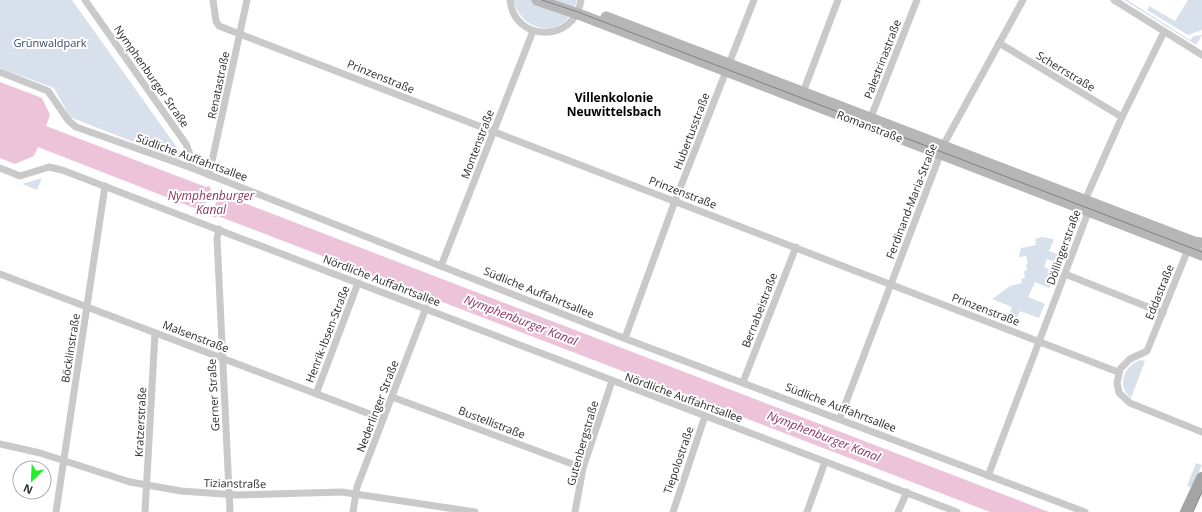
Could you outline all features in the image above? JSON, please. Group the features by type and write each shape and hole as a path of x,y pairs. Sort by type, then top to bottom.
{"main road":[{"name":"Romanstraße","path":"537,0 579,7"},
{"name":"Romanstraße","path":"561,0 869,122 1194,244 1202,255"},
{"path":"1186,512 1202,478"}],"street":[{"name":"Nymphenburger Straße","path":"85,0 186,144 192,168"},
{"name":"Prinzenstraße","path":"213,0 216,21 219,26 1118,372"},
{"name":"Renatastraße","path":"209,175 247,0"},
{"path":"510,0 512,9 518,20 533,31 546,33 559,30 570,23 579,7"},
{"name":"Hubertusstraße","path":"624,338 675,201 754,0"},
{"path":"802,96 838,0"},
{"name":"Palestrinastraße","path":"869,122 917,0"},
{"name":"Ferdinand-Maria-Straße","path":"840,418 942,150 1023,0"},
{"path":"1114,0 1202,55"},
{"name":"Montenstraße","path":"441,266 533,31"},
{"name":"Döllingerstraße","path":"988,476 1065,274 1087,205 1122,117 1164,32"},
{"name":"Scherrstraße","path":"999,43 1122,117"},
{"name":"Südliche Auffahrtsallee","path":"0,72 48,91 68,120 76,127 192,168 624,338 840,418 1085,512"},
{"name":"Nördliche Auffahrtsallee","path":"0,168 20,176 49,167 56,168 220,229 612,381 957,512"},
{"name":"Böcklinstraße","path":"56,512 105,186"},
{"name":"Gerner Straße","path":"220,229 217,238 230,512"},
{"name":"Eddastraße","path":"1118,372 1130,359 1147,351 1194,244"},
{"name":"Bernabeistraße","path":"743,382 796,247"},
{"name":"Malsenstraße","path":"0,274 383,420"},
{"path":"1065,274 1163,312"},
{"name":"Henrik-Ibsen-Straße","path":"316,394 358,282"},
{"name":"Nederlinger Straße","path":"352,512 356,494 426,308"},
{"name":"Kratzerstraße","path":"146,512 155,333"},
{"path":"1118,372 1118,389 1126,401 1202,432"},
{"name":"Gutenbergstraße","path":"575,512 584,468 612,381"},
{"name":"Bustellistraße","path":"392,397 584,468"},
{"name":"Tiepolostraße","path":"673,512 705,416"},
{"name":"Tizianstraße","path":"0,444 64,460 116,478 147,486 188,492 229,495 342,492 475,512"},
{"path":"807,512 825,462"},
{"path":"898,512 907,492"},
{"path":"427,512 428,504"}],"green space":[{"name":"Grünwaldpark","path":"0,0 72,0 183,156 179,160 70,117 54,88 0,68"},
{"path":"513,0 577,0 572,12 565,21 556,26 546,28 536,26 526,21 519,12"},
{"path":"1124,0 1127,0 1190,40 1194,36 1202,35 1196,45"},
{"path":"1188,0 1202,0 1202,30 1188,35 1147,10 1149,6 1175,21"},
{"path":"42,178 37,190 22,184"},
{"path":"1042,237 1054,239 1049,251 1062,256 1059,264 1047,259 1044,267 1056,273 1049,288 1035,282 1028,297 1045,304 1039,318 1020,311 1016,320 1008,317 1012,307 992,299 1010,286 1022,283 1021,279 1025,278 1024,271 1027,270 1026,264 1028,263 1026,256 1019,257 1021,248 1036,245 1035,239"},
{"path":"1142,360 1145,361 1131,398 1126,393 1124,387 1124,376 1131,366"},
{"path":"1196,463 1202,465 1192,488 1187,486"}],"water":[{"name":"Nymphenburger Kanal","path":"0,82 42,98 50,115 46,126 206,187 209,186 224,192 226,196 1049,512 990,512 218,216 214,218 198,212 197,209 38,147 34,156 15,164 0,158"}],"pier":[{"path":"209,186 224,192 220,193 212,213 214,218 198,212 203,210 211,189"}],"tram line":[{"path":"542,0 578,12 1202,252"},
{"path":"1193,512 1202,492"}],"district":[{"name":"Villenkolonie Neuwittelsbach","path":"614,104"}]}
